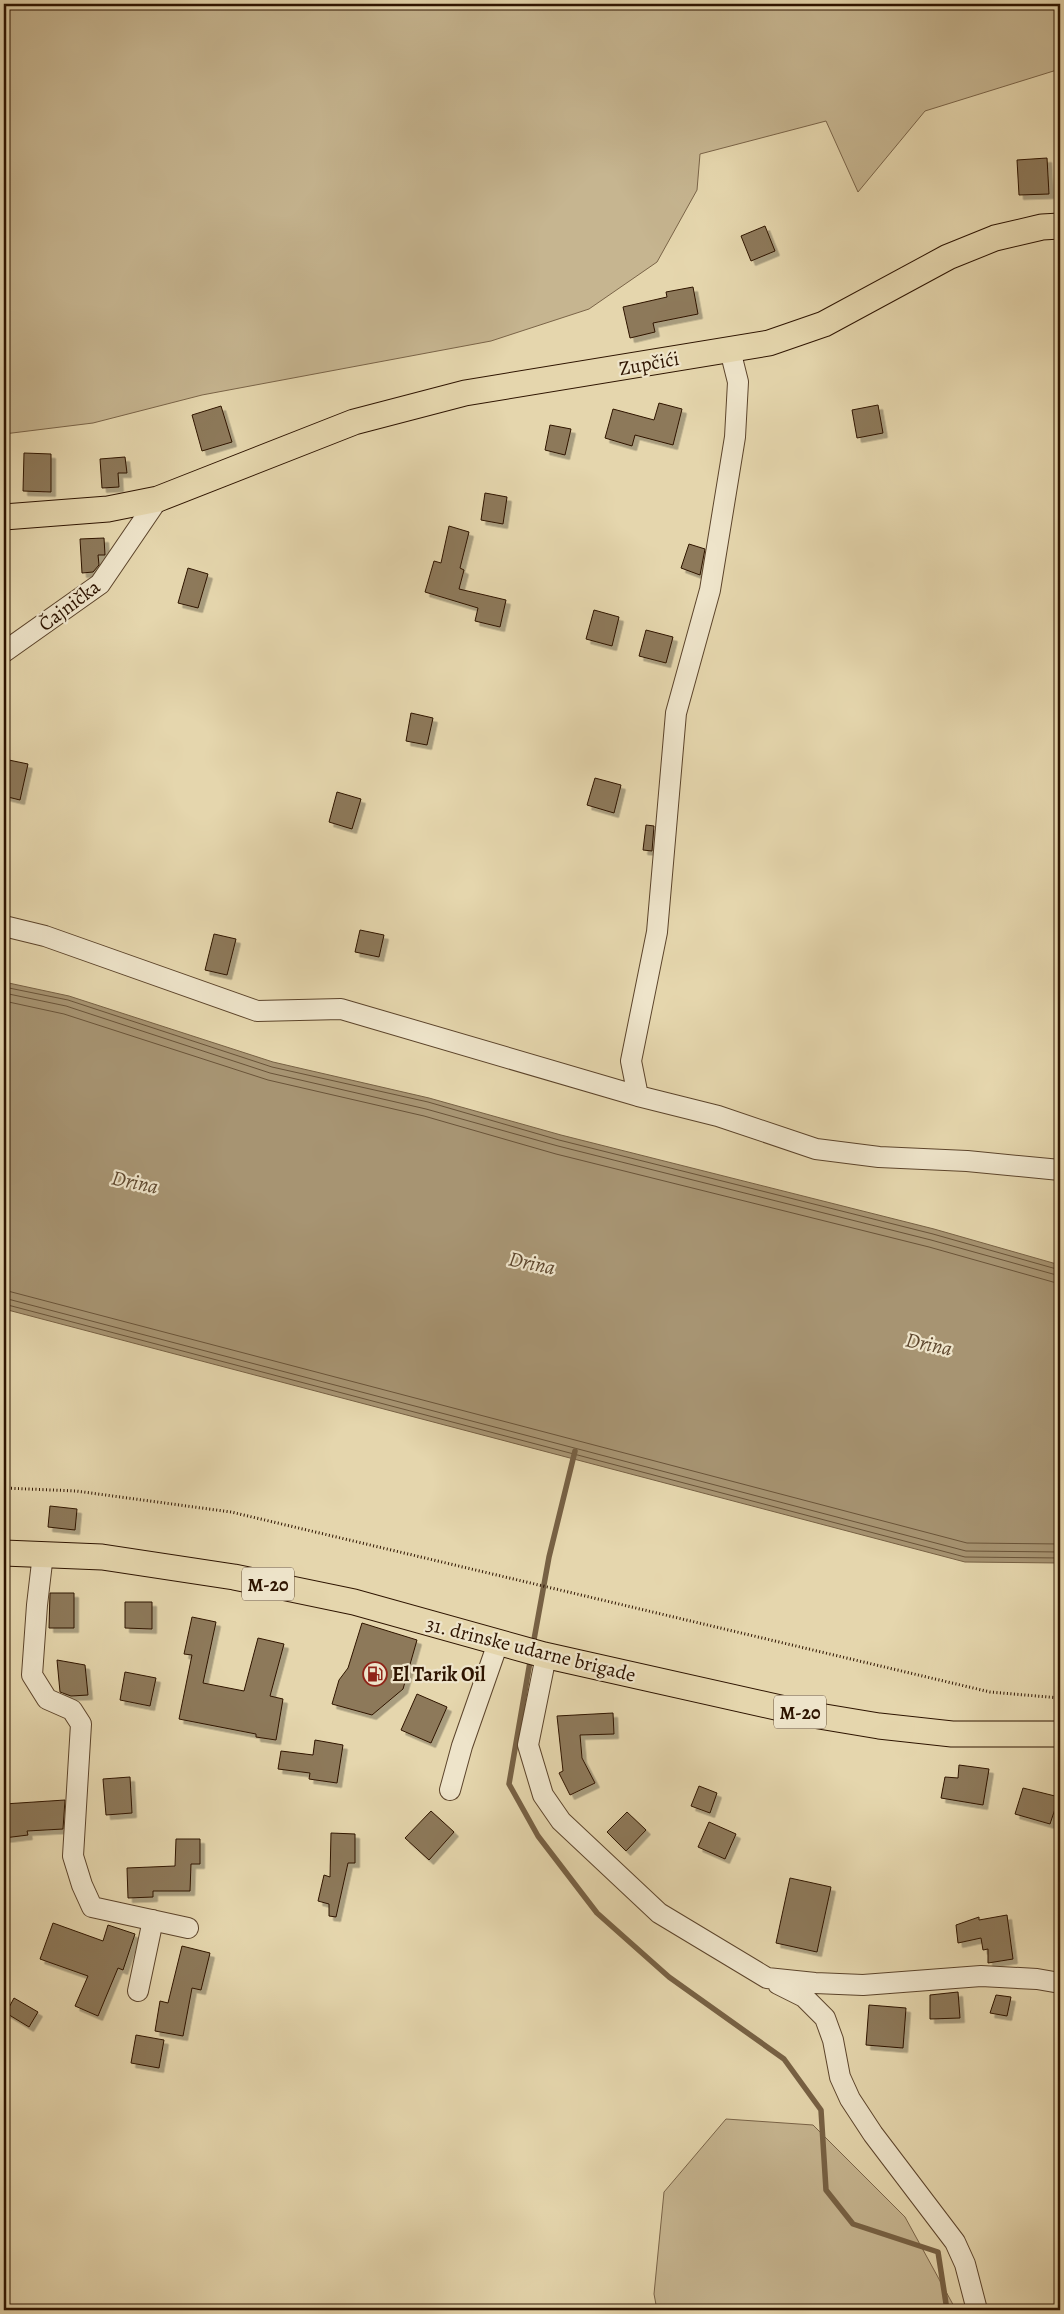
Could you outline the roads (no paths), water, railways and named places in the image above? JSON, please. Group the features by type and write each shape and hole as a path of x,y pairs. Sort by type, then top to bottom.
{"main road":[{"name":"Zupčići","path":"158,499 354,422 465,394 769,344 824,324 948,256 995,238 1042,227 1060,226"},
{"path":"4,517 108,509 158,499"},
{"name":"31. drinske udarne brigade","path":"4,1553 102,1558 234,1577 354,1602 538,1654 806,1714 879,1726 952,1734 1060,1734"}],"street":[{"path":"638,1096 631,1061 658,932 676,713 710,590 735,437 738,382 730,350"},
{"name":"Čajnička","path":"4,652 100,584 158,499"},
{"path":"4,926 45,936 257,1011 342,1009 638,1096 718,1116 816,1149 879,1157 967,1161 1060,1170"},
{"path":"43,1554 32,1675 47,1699 72,1710 81,1724 73,1856 92,1907 188,1928"},
{"path":"450,1790 462,1746 498,1643"},
{"path":"538,1654 528,1745 542,1795 561,1821 658,1913 767,1978 804,1997 825,2018 833,2040 840,2077 850,2099 873,2134 955,2242 965,2264 977,2310"},
{"path":"138,1991 154,1920"},
{"path":"767,1978 814,1984 863,1985 982,1976 1037,1979 1060,1983"}],"water":[{"name":"Drina","path":"4,982 69,996 273,1062 429,1098 561,1135 934,1229 1060,1265 1060,1563 965,1562 4,1309"}],"waterway":[{"path":"533,1645 549,1557 575,1451"},
{"path":"531,1656 509,1784 538,1836 597,1913 669,1977 784,2059 821,2110 826,2190 853,2224 938,2252 947,2310"}],"place":[{"name":"El Tarik Oil","path":"375,1674"}]}
